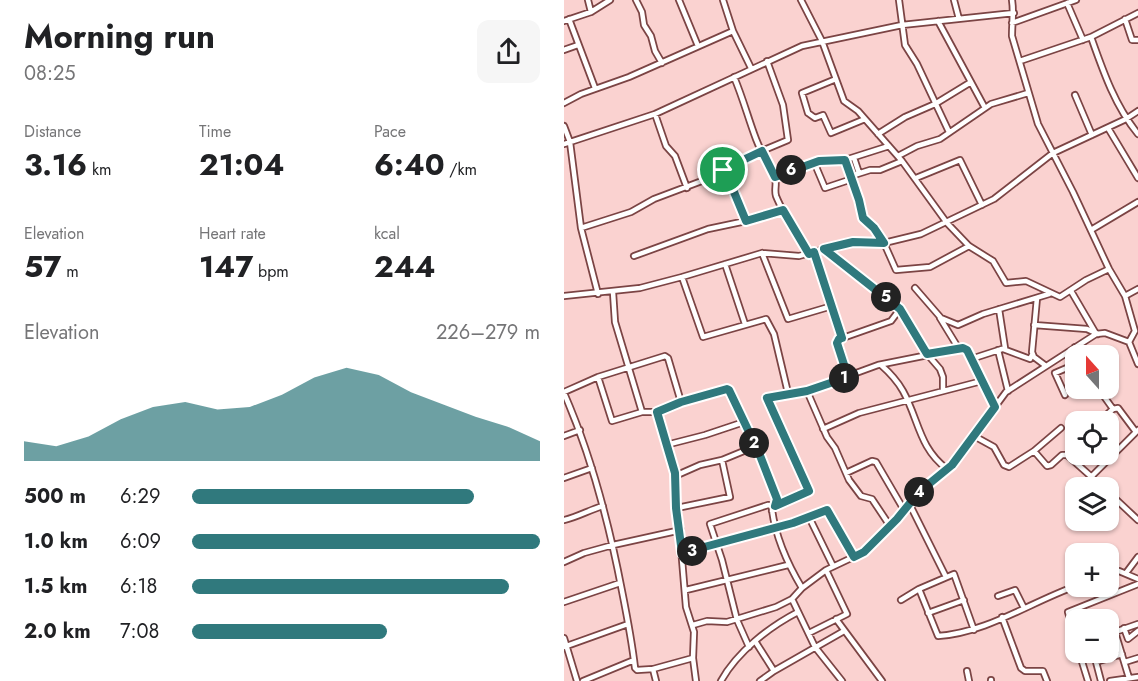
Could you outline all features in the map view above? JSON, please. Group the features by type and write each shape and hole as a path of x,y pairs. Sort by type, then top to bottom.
{"street":[{"path":"588,0 591,12"},
{"path":"595,88 567,20 591,12 610,0"},
{"path":"636,0 642,12 643,22 662,63"},
{"path":"679,0 698,46"},
{"path":"723,0 733,31 751,68"},
{"path":"801,0 822,41 844,101 858,111 903,161 947,223 969,246 989,257 1006,283 1026,281 1049,294 1060,297 1086,280 1109,269"},
{"path":"899,0 905,45 917,64 949,132"},
{"path":"954,0 959,19"},
{"path":"1012,0 1014,13 1012,36 1038,124 1109,269 1125,296 1135,331 1129,342"},
{"path":"1012,23 1076,0"},
{"path":"1067,3 1083,40"},
{"path":"567,143 655,114 802,46 902,26 1014,13"},
{"path":"1020,61 1091,37 1138,13"},
{"path":"1125,19 1132,40 1138,40"},
{"path":"938,21 985,108"},
{"path":"564,103 733,31"},
{"path":"1091,37 1102,69 1126,119 1138,134"},
{"path":"564,50 578,45"},
{"path":"580,228 632,212 654,199 723,173 724,169 740,160 789,139 783,105 767,61"},
{"path":"734,77 745,102 746,112 775,177 777,186 775,194 812,253 842,338"},
{"path":"836,79 802,93 808,113 815,118 823,115 831,133 865,119"},
{"path":"878,134 971,82"},
{"path":"898,156 917,146 940,139 985,108 1028,93"},
{"path":"1075,95 1092,135"},
{"path":"564,296 613,292 682,278 762,253 800,256 853,242 884,243 921,234 994,199 1053,153 1108,128 1138,111"},
{"path":"655,114 666,146 675,156 687,188"},
{"path":"564,126 580,228 598,294"},
{"path":"1108,128 1138,178"},
{"path":"775,177 814,162 845,160 889,146"},
{"path":"854,158 859,173"},
{"path":"845,160 865,221 874,228 884,243 894,268 898,271 930,267 969,246"},
{"path":"916,178 960,160 982,205"},
{"path":"814,162 825,188 859,173 880,170 903,161"},
{"path":"564,170 572,168"},
{"path":"723,173 746,221"},
{"path":"1091,230 1138,202"},
{"path":"633,256 708,229 783,210"},
{"path":"824,249 900,309 927,354 940,369 944,384 943,390"},
{"path":"762,253 788,319 832,306"},
{"path":"725,264 745,324"},
{"path":"682,278 703,337 766,319 774,334 788,393"},
{"path":"915,288 940,317 960,349"},
{"path":"1125,296 1138,289"},
{"path":"1071,291 1097,333"},
{"path":"613,292 614,317 642,412"},
{"path":"940,317 961,325 999,309 1049,294"},
{"path":"1032,355 1037,297"},
{"path":"848,377 837,343 839,339 881,326 891,321 900,309"},
{"path":"971,359 1001,350 1005,346 999,309"},
{"path":"1034,325 1087,329 1105,333 1129,342 1138,364"},
{"path":"1078,345 1097,333"},
{"path":"773,508 809,491 768,397 807,391 881,365 960,349 967,350 995,407"},
{"path":"1001,350 1030,358 1032,355"},
{"path":"1001,350 1008,390"},
{"path":"693,625 707,621 738,620 776,607 792,599 802,588 826,570 864,552 919,492 947,469 1008,390 1065,354"},
{"path":"1032,355 1046,366"},
{"path":"681,402 667,356 598,377 564,393 580,430 603,506 613,545 637,669 653,669 693,658"},
{"path":"881,365 903,390 924,443 934,460 947,469"},
{"path":"1065,369 1055,373 1065,395"},
{"path":"598,377 612,421 642,412 657,412 681,402 727,389 731,392 777,499 773,508 773,528 788,565 802,588"},
{"path":"824,429 855,414 982,381"},
{"path":"807,391 858,494 872,499 890,526"},
{"path":"1034,451 1047,466 1052,465 1062,455 1067,455 1092,476 1137,431 1118,408 1113,409 1106,399"},
{"path":"657,412 675,476 676,508 681,530 687,612 693,625 696,681"},
{"path":"666,445 744,422"},
{"path":"974,436 994,447 1006,466 1012,466 1061,428"},
{"path":"564,436 580,430"},
{"path":"675,476 756,446"},
{"path":"676,508 730,497 722,460"},
{"path":"846,473 872,461 876,462 904,510"},
{"path":"564,478 592,468"},
{"path":"1119,502 1138,520"},
{"path":"909,503 946,577"},
{"path":"749,647 738,620 710,525 768,505 773,508"},
{"path":"564,520 603,506"},
{"path":"682,553 773,528 825,510 828,511 854,557"},
{"path":"809,517 833,566"},
{"path":"564,562 584,553 613,545 681,530"},
{"path":"1126,573 1138,557"},
{"path":"686,590 788,565"},
{"path":"809,633 846,613 826,570"},
{"path":"1119,571 1138,579"},
{"path":"901,600 951,574 956,576 974,630"},
{"path":"564,602 620,583"},
{"path":"1076,609 1138,584"},
{"path":"919,589 938,636 957,635 974,630 1065,590"},
{"path":"998,596 1015,590 1024,608"},
{"path":"792,599 815,647 842,681"},
{"path":"928,613 964,600"},
{"path":"721,681 755,641 781,621 798,612"},
{"path":"1002,617 1021,668 1025,671 1043,671 1052,681"},
{"path":"836,620 882,681"},
{"path":"565,646 628,624"},
{"path":"1126,680 1125,662 1114,634 1116,631 1138,624"},
{"path":"1124,628 1128,639 1138,632"},
{"path":"760,681 774,670 844,631"},
{"path":"564,638 576,681"},
{"path":"755,641 774,670"},
{"path":"1101,681 1095,662 1122,654"},
{"path":"1125,662 1138,658"},
{"path":"583,681 634,660"},
{"path":"1082,663 1088,681"},
{"path":"653,669 656,681"},
{"path":"967,670 969,681"},
{"path":"1045,674 1047,681"},
{"path":"1110,681 1138,677"}],"route":[{"path":"762,151 775,177 819,161 845,160 863,218 874,228 884,243 853,242 824,249 900,309 927,354 963,348 967,350 995,407 952,465 919,492 897,519 864,552 854,557 827,510 793,523 682,553 681,530 676,508 675,473 657,412 681,402 729,390 764,465 777,499 775,506 808,493 809,489 793,459 767,398 807,391 848,377 837,343 837,340 842,338 814,252 809,254 783,210 746,221 723,170 762,151"}]}
